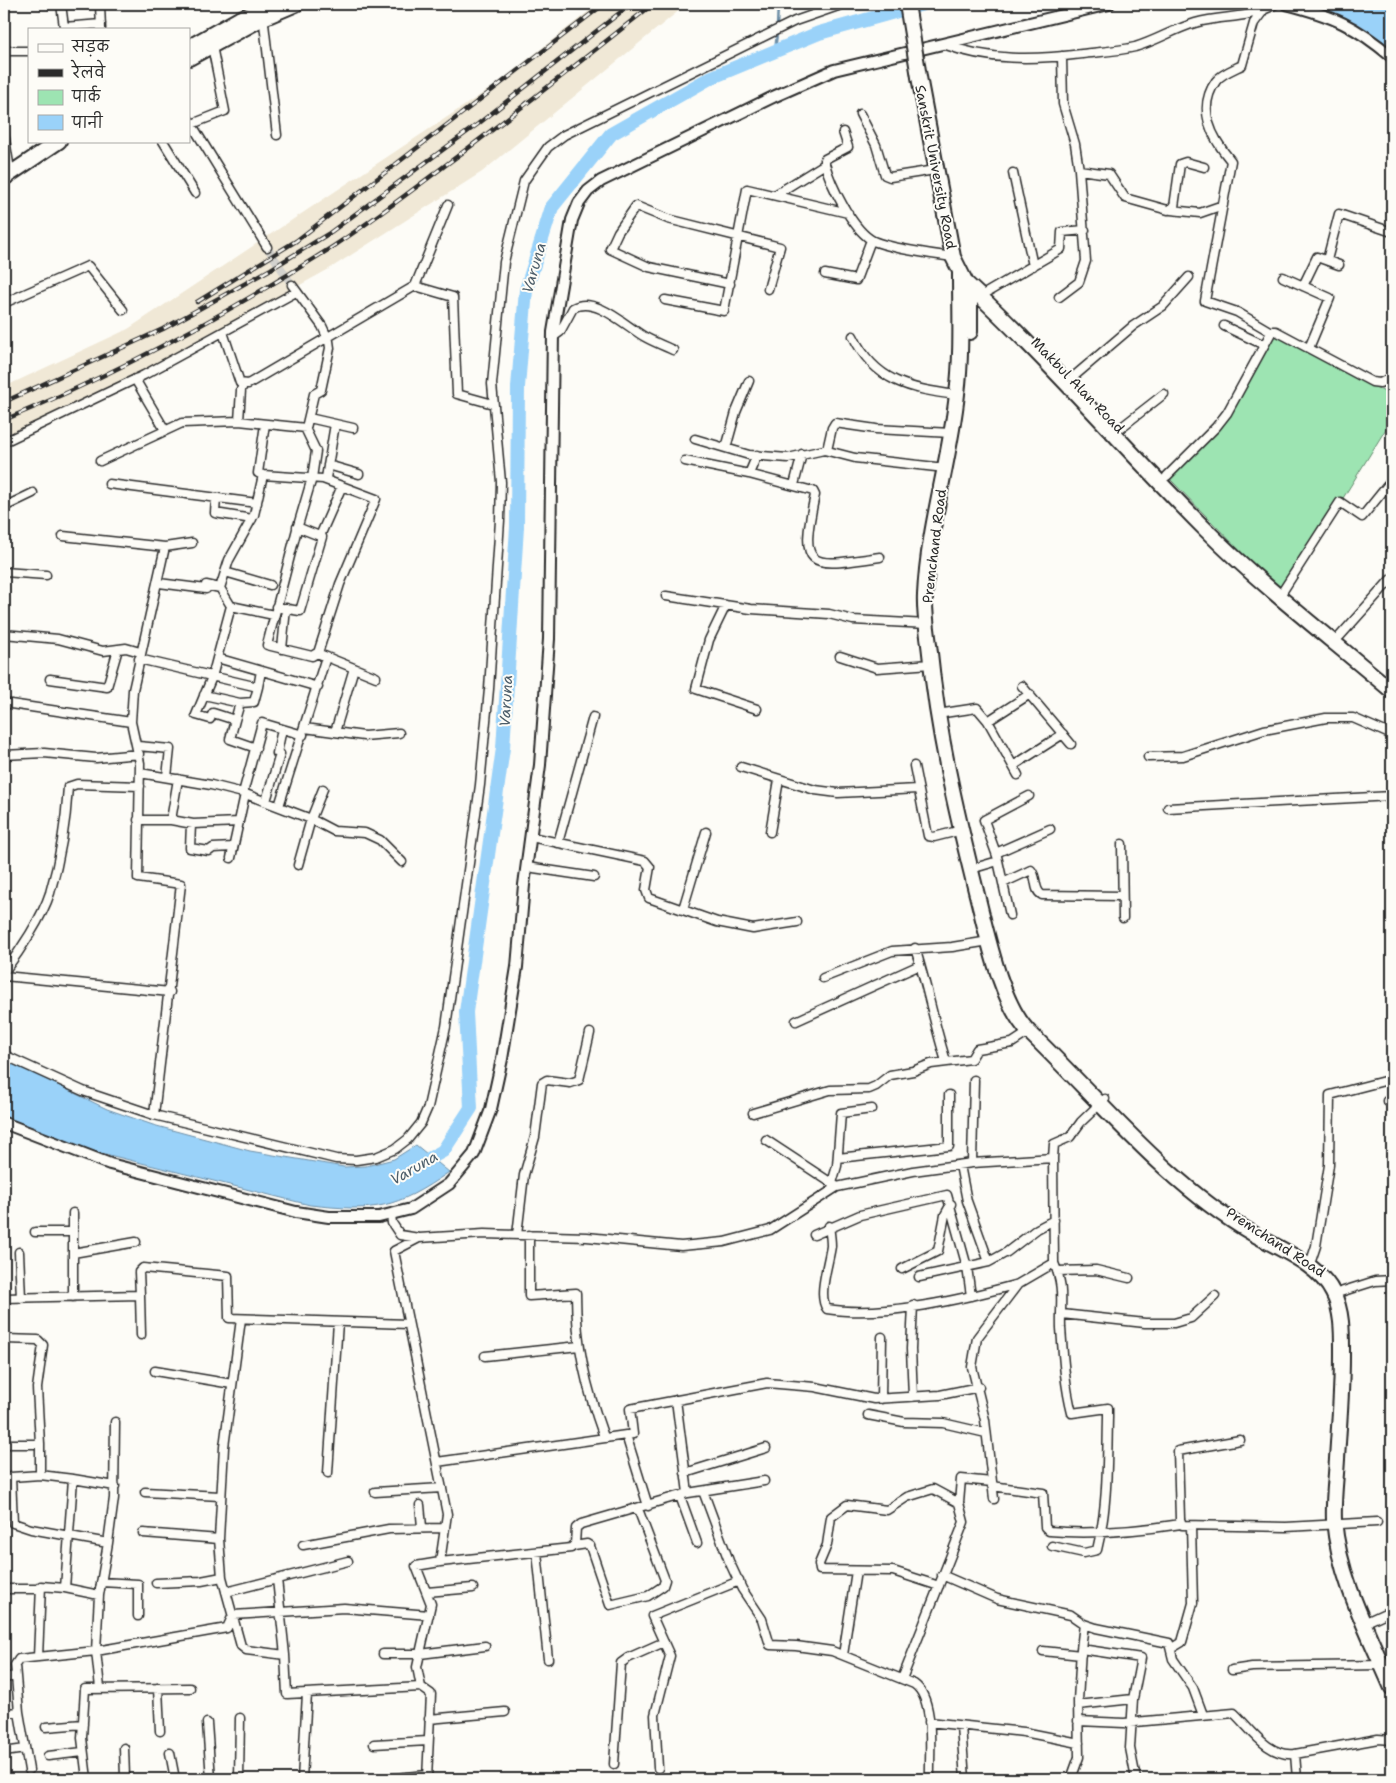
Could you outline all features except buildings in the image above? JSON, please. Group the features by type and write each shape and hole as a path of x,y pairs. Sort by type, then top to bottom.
{"highway":[{"path":"190,47 210,40 266,10 296,4"},
{"path":"907,4 923,77"},
{"name":"Makbul Alan Road","path":"915,4 923,77 962,260 970,276 1068,381"},
{"path":"190,57 210,40"},
{"name":"Sanskrit University Road","path":"923,77 936,170 953,257"},
{"path":"6,166 42,142"},
{"path":"4,178 58,142"},
{"name":"Makbul Alan Road","path":"953,257 960,273 970,287 1068,381 1186,503 1282,594 1392,692"},
{"name":"Premchand Road","path":"960,273 961,334 957,396 926,581 927,624 937,715 989,941 1019,1022 1158,1154 1198,1188 1239,1217 1311,1261 1327,1274 1338,1293 1342,1338 1339,1524 1345,1576 1392,1688"},
{"name":"Premchand Road","path":"961,824 961,802 944,713 935,627 934,588 940,536 955,461 967,385 970,287"},
{"name":"Makbul Alan Road","path":"1117,430 1167,476 1186,503"},
{"name":"Makbul Alan Road","path":"1282,594 1340,636 1392,681"},
{"name":"Premchand Road","path":"1011,1004 1159,1162 1203,1201 1309,1267 1338,1293"}],"street":[{"path":"61,4 64,27 101,26 100,4"},
{"path":"4,1054 83,1091 154,1115 336,1159 356,1160 376,1157 395,1149 408,1139 421,1123 428,1107 446,1027 480,785 500,520 500,464 492,384 503,272 510,234 524,181 548,147 571,131 795,21 844,4"},
{"path":"4,1123 110,1164 286,1209 329,1217 379,1217 391,1215 412,1209 449,1184 465,1167 482,1136 502,1060 511,1007 540,765 548,656 553,338 572,220 579,203 588,191 601,181 810,79 858,63 1109,4"},
{"path":"943,44 966,53 999,58 1038,59 1136,47 1196,22 1243,17 1263,11 1276,4"},
{"path":"1286,4 1336,18 1361,32 1392,57"},
{"path":"266,10 277,135"},
{"path":"1263,11 1254,23 1242,65 1217,80 1205,103 1208,121 1220,148 1232,161 1205,301 1236,312 1271,332 1276,331 1372,382 1380,383 1392,377"},
{"path":"190,38 210,40 225,110 190,122 268,247"},
{"path":"4,51 28,51"},
{"path":"1059,297 1082,277 1086,261 1079,170 1075,144 1064,112 1062,56"},
{"path":"860,114 876,145 885,175 890,177 936,170"},
{"path":"775,195 824,164 825,159 848,147 843,132"},
{"path":"4,133 6,166"},
{"path":"164,142 195,193"},
{"path":"1171,210 1174,204 1180,164 1186,162 1204,167"},
{"path":"824,164 848,212 859,229 871,240 924,253 953,257"},
{"path":"1079,170 1109,174 1125,198 1171,210 1200,213 1223,206"},
{"path":"1013,173 1033,266"},
{"path":"664,300 724,311 747,188 848,212"},
{"path":"240,421 241,390 244,385 415,286 448,205"},
{"path":"730,284 649,267 610,249 618,232 636,206 668,219 780,247 768,289"},
{"path":"1327,260 1339,214 1392,232"},
{"path":"986,292 1062,249 1062,232 1085,230"},
{"path":"825,274 856,280 871,240"},
{"path":"1303,286 1315,258 1339,265"},
{"path":"4,303 86,266 90,267 123,310"},
{"path":"1068,381 1133,326 1163,306 1188,277"},
{"path":"1283,277 1328,296 1330,300 1309,348"},
{"path":"415,286 453,297 457,394 493,404"},
{"path":"4,442 135,380 223,332 294,288 322,326 328,338 330,348 321,390 314,394 305,428 316,451 312,478 297,526 268,645 312,656 318,654 376,677"},
{"path":"553,338 560,332 573,308 589,304 609,314 646,338 673,350"},
{"path":"1224,326 1264,345"},
{"path":"223,332 240,383 244,385"},
{"path":"1167,476 1227,413 1271,332"},
{"path":"853,336 864,356 898,382 920,390 957,396"},
{"path":"135,380 166,430"},
{"path":"726,448 736,412 749,381"},
{"path":"1117,430 1164,394"},
{"path":"309,418 353,428"},
{"path":"100,461 182,423 240,421 305,428"},
{"path":"827,450 833,425 838,423 876,429 951,433"},
{"path":"266,424 258,473 263,475 323,479 376,499 340,584 318,654"},
{"path":"323,479 326,478 335,424"},
{"path":"695,439 757,456 788,458 827,450 855,458 945,468"},
{"path":"794,485 802,454"},
{"path":"749,474 757,456"},
{"path":"685,461 794,485 814,493 807,539 814,560 829,564 880,557"},
{"path":"328,465 359,474"},
{"path":"220,588 234,551 252,519 263,475"},
{"path":"1282,594 1340,502 1362,517 1392,480"},
{"path":"109,484 257,503"},
{"path":"276,606 300,611 322,536 320,536 342,486"},
{"path":"4,507 33,493"},
{"path":"216,498 215,513 252,519"},
{"path":"297,526 320,536"},
{"path":"63,536 165,547 192,543"},
{"path":"154,1115 170,992 181,884 138,878 140,772 139,750 131,722 133,690 150,608 159,583 165,547"},
{"path":"4,572 46,575"},
{"path":"225,572 270,585"},
{"path":"1340,636 1392,578"},
{"path":"159,583 206,588 206,585 220,588 231,606 274,616"},
{"path":"666,596 751,609 829,614 853,620 927,624"},
{"path":"726,605 709,640 696,689 757,709"},
{"path":"231,606 212,677 196,715 210,720 213,713 235,720"},
{"path":"282,649 286,608"},
{"path":"4,634 58,639 103,650 118,649 212,677 258,687"},
{"path":"50,679 107,687 118,649"},
{"path":"840,656 877,668 931,664"},
{"path":"279,806 304,732 326,657"},
{"path":"217,658 318,687"},
{"path":"335,732 354,668"},
{"path":"204,695 240,703 254,702 261,671"},
{"path":"1022,686 1071,744"},
{"path":"988,721 1030,694"},
{"path":"4,703 131,722"},
{"path":"240,703 230,739 256,748"},
{"path":"944,713 976,708 988,721 1018,775"},
{"path":"558,843 593,717"},
{"path":"1148,757 1182,756 1264,730 1326,718 1353,718 1392,735"},
{"path":"231,858 244,794 262,723 282,729 304,732 335,732 364,736 399,733"},
{"path":"266,801 280,754 277,753 282,729"},
{"path":"1013,766 1063,734"},
{"path":"4,755 44,752 96,758 139,750 170,749 167,777"},
{"path":"914,766 928,836 934,837 961,824"},
{"path":"741,767 815,790 838,793 918,789"},
{"path":"140,772 244,794 311,819 334,831 365,833 373,836 402,862"},
{"path":"171,820 178,779"},
{"path":"770,832 779,780"},
{"path":"4,972 15,957 50,894 61,846 68,787 77,784 140,786"},
{"path":"298,865 311,819 323,789"},
{"path":"1010,915 997,857 984,820 1029,796"},
{"path":"1168,808 1392,796"},
{"path":"138,820 171,820 191,824 239,822"},
{"path":"191,824 190,848 210,851 213,848 233,847"},
{"path":"971,869 1050,828"},
{"path":"683,909 706,832"},
{"path":"530,837 647,862 650,867 647,896 717,922 753,929 797,922"},
{"path":"1122,844 1123,918"},
{"path":"527,867 594,877"},
{"path":"1003,882 1031,870 1034,874 1037,890 1042,896 1122,896"},
{"path":"823,978 882,953 915,948 952,947 989,941"},
{"path":"915,948 946,1061"},
{"path":"796,1021 920,966"},
{"path":"4,976 170,992"},
{"path":"753,1113 830,1090 868,1089 876,1086 890,1074 946,1061 971,1060 977,1049 1012,1043 1029,1032"},
{"path":"516,1235 524,1175 535,1137 542,1085 546,1080 570,1083 580,1080 590,1033"},
{"path":"1311,1261 1316,1246 1328,1166 1330,1095 1392,1079"},
{"path":"972,1163 974,1080"},
{"path":"838,1158 949,1146 949,1094"},
{"path":"1052,1546 1084,1553 1097,1550 1101,1533 1106,1475 1108,1408 1072,1413 1066,1388 1062,1314 1063,1292 1056,1267 1053,1158 1054,1144 1070,1137 1081,1122 1104,1102"},
{"path":"835,1185 841,1113 872,1109"},
{"path":"766,1140 835,1185"},
{"path":"391,1215 392,1223 400,1235 419,1238 475,1234 529,1235 587,1237 681,1246 724,1242 770,1230 835,1185 972,1163 1053,1158"},
{"path":"960,1165 967,1201 989,1262"},
{"path":"814,1235 829,1226 873,1211 943,1195 949,1196 968,1267 971,1296"},
{"path":"902,1269 938,1251 945,1215 951,1204"},
{"path":"73,1213 73,1297"},
{"path":"919,1277 989,1262 1007,1252 1037,1229 1054,1220"},
{"path":"829,1226 831,1245 824,1289 826,1308 872,1310 971,1296 1018,1284 1056,1267 1096,1270 1129,1278"},
{"path":"35,1232 73,1232"},
{"path":"529,1235 529,1296 576,1292 579,1346 586,1387 604,1437"},
{"path":"419,1238 394,1251 447,1514 440,1562"},
{"path":"73,1253 136,1242"},
{"path":"19,1252 21,1298"},
{"path":"141,1335 139,1272 143,1268 228,1276 229,1318 408,1324"},
{"path":"1338,1293 1375,1281 1392,1280"},
{"path":"994,1499 979,1387 972,1367 977,1338 1018,1284"},
{"path":"4,1298 140,1295"},
{"path":"1062,1314 1146,1323 1174,1323 1191,1318 1215,1296"},
{"path":"913,1305 911,1337 913,1397"},
{"path":"241,1319 220,1496 219,1539 222,1577 243,1648 285,1655"},
{"path":"328,1473 338,1322"},
{"path":"881,1399 882,1337"},
{"path":"4,1339 38,1340 43,1345 37,1388 40,1475"},
{"path":"485,1356 579,1346"},
{"path":"155,1371 232,1384"},
{"path":"438,1462 632,1434 630,1409 768,1383 816,1387 881,1399 940,1395 979,1387"},
{"path":"676,1400 685,1473 684,1495 697,1544"},
{"path":"868,1415 904,1422 943,1423 986,1433"},
{"path":"100,1688 96,1651 99,1595 108,1542 114,1486 115,1422"},
{"path":"626,1435 648,1506"},
{"path":"1181,1524 1178,1451 1240,1440"},
{"path":"4,1444 40,1444"},
{"path":"685,1473 766,1448"},
{"path":"108,1542 16,1525 11,1520 12,1477 40,1475 114,1486"},
{"path":"65,1588 73,1479"},
{"path":"902,1679 964,1522 959,1503 961,1479 1043,1493 1047,1530 1101,1533 1181,1524 1191,1526 1286,1527 1377,1522"},
{"path":"574,1546 578,1526 684,1495 764,1481"},
{"path":"375,1492 442,1488"},
{"path":"939,1586 899,1572 824,1571 819,1569 827,1545 829,1521 843,1506 856,1504 887,1510 907,1497 933,1489 959,1503"},
{"path":"703,1491 718,1536 739,1581 762,1619 771,1646 796,1646 843,1655 902,1679 922,1690 929,1722 930,1779"},
{"path":"145,1492 220,1496"},
{"path":"420,1505 422,1527"},
{"path":"421,1687 417,1667 432,1604 416,1566 537,1552 587,1544 590,1546 610,1604 651,1594 663,1586 665,1580 638,1508"},
{"path":"1172,1648 1182,1642 1193,1603 1191,1526"},
{"path":"303,1545 389,1528 445,1528"},
{"path":"143,1533 219,1539"},
{"path":"537,1552 548,1659"},
{"path":"226,1592 348,1561"},
{"path":"843,1655 856,1571"},
{"path":"942,1575 980,1594 1071,1615 1084,1624 1169,1643 1172,1648 1173,1659 1193,1688 1203,1715"},
{"path":"156,1583 222,1577"},
{"path":"277,1580 285,1655 286,1692 291,1695 337,1690 421,1687 431,1694 427,1777 384,1779"},
{"path":"658,1768 655,1715 670,1658 653,1615 739,1581"},
{"path":"101,1582 138,1584 138,1616"},
{"path":"4,1589 39,1589 44,1585 99,1595"},
{"path":"426,1592 473,1588"},
{"path":"38,1657 39,1589"},
{"path":"233,1614 344,1608 429,1615"},
{"path":"1364,1623 1392,1610"},
{"path":"29,1770 15,1676 15,1665 19,1659 96,1651 227,1628 233,1614"},
{"path":"1071,1779 1079,1757 1078,1705 1084,1624"},
{"path":"614,1764 621,1663 664,1642"},
{"path":"384,1654 420,1654 486,1646"},
{"path":"1044,1651 1081,1652 1141,1658 1133,1699 1130,1748 1136,1779"},
{"path":"1232,1670 1252,1667 1382,1665"},
{"path":"4,1678 15,1676"},
{"path":"87,1779 83,1724 84,1690 100,1688 190,1688"},
{"path":"158,1688 160,1731"},
{"path":"302,1779 307,1694"},
{"path":"1078,1705 1133,1699"},
{"path":"4,1713 19,1712"},
{"path":"430,1719 505,1712"},
{"path":"1078,1721 1132,1722 1234,1713 1258,1740 1288,1754 1378,1740 1392,1740"},
{"path":"239,1779 240,1718"},
{"path":"929,1722 1024,1732 1078,1743"},
{"path":"207,1723 211,1779"},
{"path":"46,1727 83,1724"},
{"path":"962,1726 965,1779"},
{"path":"374,1744 428,1741"},
{"path":"117,1779 125,1776 124,1748"},
{"path":"4,1752 25,1749"},
{"path":"48,1756 84,1752"},
{"path":"170,1754 175,1779"},
{"path":"1295,1754 1297,1779"}],"shaded area":[{"path":"598,4 687,4 482,172 329,269 143,372 4,436 4,387 128,329 494,86"}],"green space":[{"path":"1276,333 1392,396 1392,419 1283,595 1169,478 1232,412"}],"water":[{"path":"1296,4 1392,4 1392,58 1334,13"},
{"path":"4,1059 107,1109 153,1125 250,1151 344,1167 366,1166 394,1159 416,1145 449,1172 399,1201 368,1207 332,1207 310,1205 61,1143 4,1119"}],"waterway":[{"path":"777,27 778,4"},
{"name":"Varuna","path":"416,1166 443,1151 471,1108 466,1012 503,748 517,527 518,387 526,290 552,207 611,134 710,78 819,33 923,4"},
{"path":"775,52 777,33"}],"tunnel":[{"path":"267,247 292,285"}],"railway":[{"path":"197,302 296,241 604,4"},
{"path":"4,402 163,329 271,269 328,234 478,124 631,4"},
{"path":"4,420 131,362 214,318 334,246 391,206 551,85 653,4"}]}
